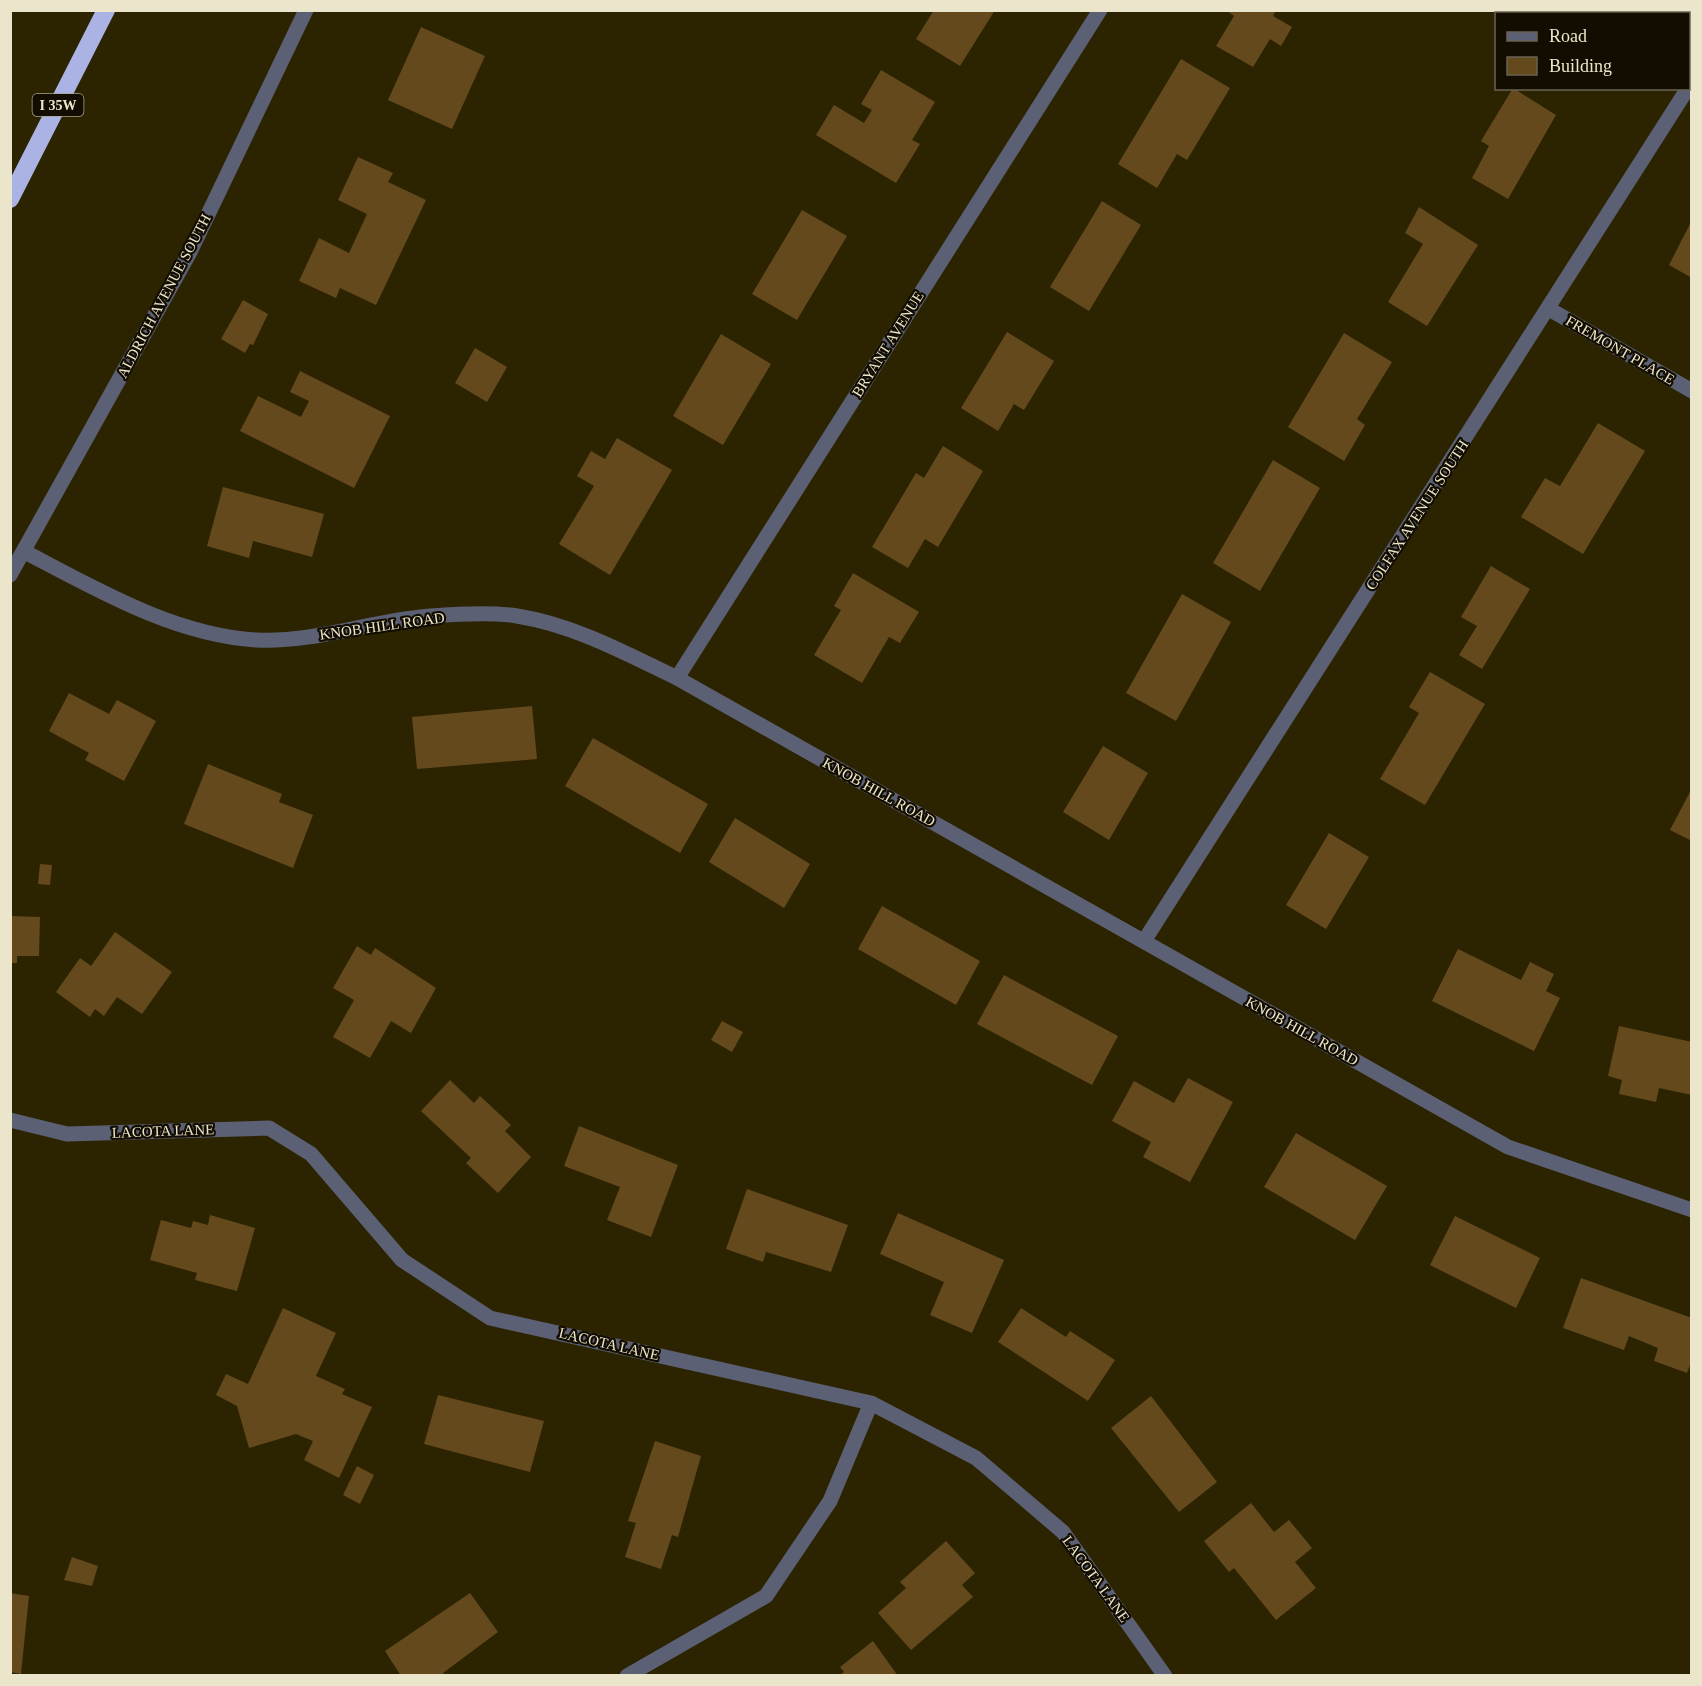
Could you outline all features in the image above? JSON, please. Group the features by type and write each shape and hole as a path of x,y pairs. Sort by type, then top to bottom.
{"highway":[{"name":"I 35W","path":"10,198 106,10"}],"street":[{"name":"ALDRICH AVENUE SOUTH","path":"10,575 25,552 190,252 306,10"},
{"name":"BRYANT AVENUE","path":"677,678 1100,10"},
{"name":"COLFAX AVENUE SOUTH","path":"1144,941 1687,90"},
{"name":"FREMONT PLACE","path":"1549,309 1692,391"},
{"name":"KNOB HILL ROAD","path":"25,552 151,613 208,632 256,640 308,637 430,616 516,616 588,635 677,678 1508,1147 1692,1210"},
{"name":"LACOTA LANE","path":"10,1120 68,1134 269,1128 311,1154 402,1260 490,1318 871,1403 976,1458 1062,1532 1165,1676"},
{"path":"627,1676 766,1596 830,1501 871,1403"}],"building":[{"path":"934,10 995,10 960,66 916,39"},
{"path":"1226,10 1276,10 1273,16 1292,27 1281,46 1270,39 1253,67 1216,46 1234,16"},
{"path":"1549,10 1629,10 1628,12 1548,12"},
{"path":"421,27 485,56 452,129 388,100"},
{"path":"1181,59 1230,88 1187,160 1177,154 1157,188 1118,164"},
{"path":"881,70 935,102 912,140 920,144 896,183 816,135 834,105 864,123 872,110 861,104"},
{"path":"1512,90 1516,90 1556,115 1508,199 1472,178 1489,146 1481,141"},
{"path":"358,157 393,173 388,182 426,200 376,305 340,288 336,298 299,281 319,238 349,253 367,214 338,200"},
{"path":"1102,201 1141,225 1089,311 1050,287"},
{"path":"1419,207 1478,245 1427,326 1388,302 1423,244 1405,233"},
{"path":"802,210 847,236 797,320 752,294"},
{"path":"1692,220 1692,278 1669,265"},
{"path":"243,300 268,314 253,345 250,344 245,353 221,339"},
{"path":"1007,332 1054,361 1024,410 1014,404 998,431 961,408"},
{"path":"1344,333 1392,362 1357,419 1365,425 1344,461 1288,427"},
{"path":"721,334 771,364 723,445 673,416"},
{"path":"475,348 507,367 487,402 455,383"},
{"path":"300,371 390,416 354,488 240,431 258,396 301,417 309,401 290,392"},
{"path":"1598,423 1645,451 1583,554 1521,517 1545,478 1560,486"},
{"path":"617,438 672,470 610,575 559,544 594,486 577,476 591,451 605,459"},
{"path":"943,446 983,471 938,547 925,539 908,568 872,547 916,473 924,478"},
{"path":"1273,460 1320,488 1260,591 1213,563"},
{"path":"223,487 324,514 312,557 253,541 249,558 207,546"},
{"path":"1491,566 1530,589 1482,669 1459,655 1477,626 1461,617"},
{"path":"853,573 919,612 900,643 889,637 862,683 814,655 841,610 834,606"},
{"path":"1182,594 1231,622 1176,721 1126,693"},
{"path":"1430,672 1485,704 1425,805 1380,779 1419,713 1409,707"},
{"path":"69,693 109,714 117,700 156,721 124,781 85,760 89,753 49,731"},
{"path":"532,706 537,759 417,769 412,717"},
{"path":"593,738 708,804 680,853 565,786"},
{"path":"1103,746 1148,773 1109,840 1063,812"},
{"path":"208,764 282,794 279,802 313,815 293,868 184,824"},
{"path":"1692,788 1692,841 1670,830"},
{"path":"735,818 810,864 784,908 709,862"},
{"path":"1329,833 1369,857 1326,929 1286,905"},
{"path":"40,864 52,865 50,885 38,884"},
{"path":"882,906 980,961 956,1005 858,949"},
{"path":"10,916 40,917 39,956 17,956 17,963 10,963"},
{"path":"115,932 172,972 142,1014 117,997 104,1016 95,1009 90,1017 56,992 80,958 91,966"},
{"path":"357,946 371,955 375,948 436,988 411,1033 391,1021 370,1058 333,1037 354,1000 333,988"},
{"path":"1458,949 1521,980 1530,962 1554,974 1546,991 1560,998 1534,1051 1432,1001"},
{"path":"1004,975 1118,1036 1092,1085 977,1024"},
{"path":"722,1021 743,1032 732,1052 711,1040"},
{"path":"1619,1026 1692,1042 1692,1095 1659,1088 1656,1102 1619,1094 1622,1080 1608,1076"},
{"path":"1188,1078 1233,1102 1190,1182 1143,1157 1151,1142 1112,1121 1134,1081 1174,1103"},
{"path":"450,1080 474,1103 480,1096 511,1125 505,1131 531,1157 498,1193 466,1163 471,1158 421,1111"},
{"path":"579,1126 678,1165 651,1237 607,1220 620,1187 564,1166"},
{"path":"1296,1133 1387,1186 1355,1240 1264,1187"},
{"path":"747,1189 848,1225 831,1272 766,1252 763,1262 726,1249"},
{"path":"898,1213 1004,1260 972,1333 930,1315 944,1282 880,1254"},
{"path":"210,1215 255,1228 237,1291 195,1280 197,1273 150,1260 161,1220 191,1228 193,1221 208,1225"},
{"path":"1455,1216 1540,1258 1516,1308 1430,1265"},
{"path":"1581,1278 1692,1318 1692,1360 1687,1373 1654,1361 1658,1348 1629,1336 1624,1350 1563,1328"},
{"path":"283,1308 336,1333 316,1376 345,1389 342,1394 372,1407 339,1478 304,1460 313,1441 296,1434 249,1448 237,1406 216,1395 226,1374 248,1384"},
{"path":"1021,1308 1066,1337 1070,1331 1115,1360 1088,1401 998,1342"},
{"path":"438,1395 544,1421 530,1472 424,1444"},
{"path":"1151,1396 1217,1482 1179,1512 1111,1428"},
{"path":"655,1441 701,1456 678,1537 672,1535 661,1569 625,1557 636,1523 628,1521"},
{"path":"357,1466 374,1475 360,1504 343,1495"},
{"path":"1251,1503 1274,1532 1289,1520 1312,1548 1295,1562 1316,1588 1276,1620 1234,1568 1229,1572 1204,1541"},
{"path":"946,1541 975,1573 962,1585 973,1597 911,1650 878,1613 906,1588 900,1582"},
{"path":"72,1557 98,1566 92,1586 64,1580"},
{"path":"10,1593 29,1596 21,1674 10,1672"},
{"path":"470,1593 498,1632 443,1673 445,1676 401,1676 385,1651"},
{"path":"873,1641 898,1676 839,1676 844,1672 840,1667"}]}
